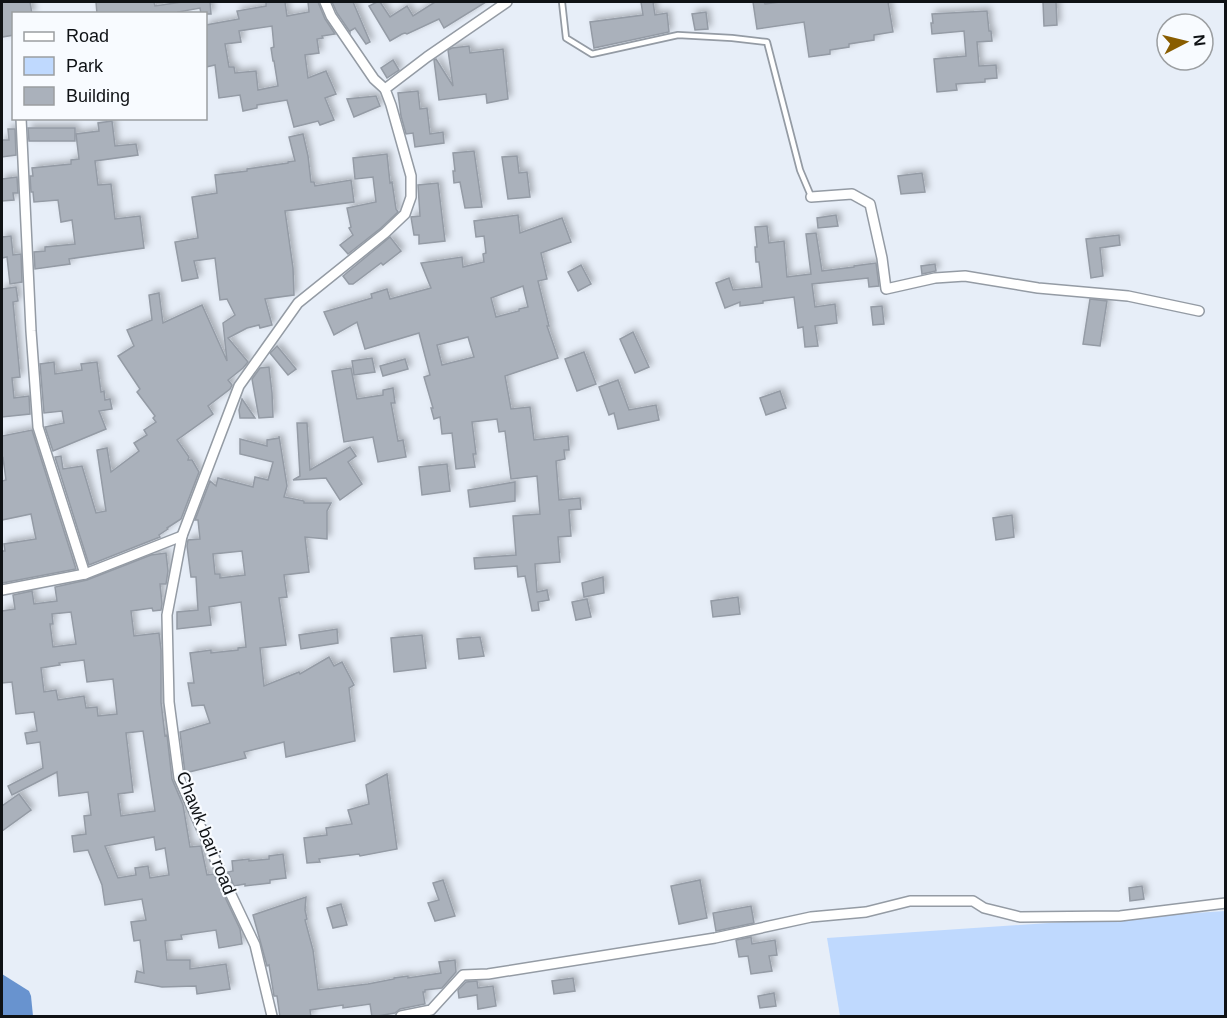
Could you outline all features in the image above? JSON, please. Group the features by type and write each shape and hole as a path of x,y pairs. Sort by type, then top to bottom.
{"street":[{"path":"325,2 331,16 374,80 385,89 507,2"},
{"name":"Chawk bari road","path":"272,1017 255,945 179,778 169,702 167,615 182,536 239,386 298,303 385,233 405,214 411,197 411,176 385,89"},
{"path":"21,120 38,427 85,574"},
{"path":"811,197 852,194 870,204 882,258 886,289 935,278 965,276 1038,288 1128,296 1199,311"},
{"path":"2,590 85,574 182,536"},
{"path":"401,1017 431,1010 463,975 488,975 703,940 811,917 866,912 910,901 973,901 984,908 1020,917 1120,916 1226,903"}],"lane":[{"path":"562,2 566,38 592,54 678,35 767,42 800,170 811,197"}],"green space":[{"path":"1225,911 1225,1016 840,1016 827,938"}],"water":[{"path":"2,974 29,991 33,1016 2,1016"}],"building":[{"path":"2,2 30,2 32,12 12,12 12,35 2,37"},
{"path":"96,2 154,2 155,6 182,2 210,2 211,14 201,12 200,8 178,12 97,12"},
{"path":"266,2 285,2 287,16 309,12 308,2 318,2 335,34 317,39 319,53 305,55 308,78 326,71 336,94 325,98 334,120 320,125 318,121 294,127 287,100 257,105 257,108 243,111 240,95 219,98 215,65 207,67 207,25 239,19 237,11 266,6","holes":["272,26 274,47 271,48 278,86 258,90 256,71 235,73 234,67 229,67 225,44 241,42 239,31"]},
{"path":"332,2 353,2 370,42 366,44 355,28 350,32"},
{"path":"380,2 390,17 407,6 413,16 435,2 486,2 444,28 439,19 390,41 369,6"},
{"path":"641,2 653,2 655,15 667,13 669,32 594,48 590,22 643,15"},
{"path":"753,2 764,2 765,4 888,2 893,32 874,35 874,40 830,50 830,54 809,57 804,22 757,29"},
{"path":"1043,2 1056,2 1057,25 1044,26"},
{"path":"987,11 992,41 977,42 979,66 996,65 997,78 985,79 985,82 956,84 957,90 937,92 934,59 966,56 964,31 932,34 932,14"},
{"path":"706,12 708,29 695,30 692,14"},
{"path":"469,46 470,53 503,49 508,99 487,103 486,94 439,100 434,60 436,59 453,86 448,50"},
{"path":"393,60 399,70 387,78 381,68"},
{"path":"418,91 420,109 427,108 430,134 443,132 444,143 415,147 413,133 406,134 398,93"},
{"path":"376,96 380,106 354,117 347,99"},
{"path":"112,121 115,146 136,144 138,155 95,161 98,185 111,184 115,219 140,216 144,248 69,259 70,264 35,269 34,252 45,251 45,247 75,244 72,220 61,222 58,200 34,202 30,176 33,176 32,168 71,164 71,160 79,159 76,134 99,131 98,123"},
{"path":"28,128 75,128 75,141 29,141"},
{"path":"8,129 15,129 16,155 2,157 2,140 9,140"},
{"path":"303,134 311,182 314,182 315,186 351,180 354,202 285,211 293,268 294,295 265,299 272,325 247,328 228,338 248,362 228,380 232,385 230,389 208,406 213,414 177,440 189,457 188,460 192,460 199,472 181,519 167,528 159,535 160,537 89,565 55,457 61,456 63,469 82,466 96,513 106,511 97,450 107,448 111,472 139,451 134,443 147,435 144,430 156,422 153,418 155,416 137,392 140,389 118,356 134,346 127,330 152,320 149,295 159,293 163,323 202,305 227,361 223,323 235,315 227,299 220,300 215,258 194,261 198,278 182,281 175,242 198,238 192,197 217,193 215,175 295,161 289,137"},
{"path":"474,151 482,207 465,208 460,182 454,183 453,153"},
{"path":"387,154 390,183 392,182 398,212 348,254 340,245 353,235 349,228 351,227 347,208 376,202 373,177 355,179 353,158"},
{"path":"517,156 519,173 527,172 530,197 508,199 502,157"},
{"path":"922,173 925,192 901,194 898,176"},
{"path":"17,177 18,193 13,193 14,200 2,201 2,179"},
{"path":"438,183 445,241 419,244 419,235 414,235 411,217 420,216 418,185"},
{"path":"518,215 520,233 562,218 571,242 541,253 547,279 538,281 549,326 547,326 558,358 505,376 511,409 530,407 534,440 568,436 569,450 564,450 565,459 556,461 559,500 580,498 581,509 569,510 571,536 558,537 560,562 535,564 537,592 547,590 549,600 538,602 539,610 532,611 525,576 518,577 517,566 475,569 474,558 516,555 513,516 540,514 537,476 511,479 505,431 499,432 497,419 472,422 476,454 473,454 475,467 456,469 452,433 442,434 440,417 434,419 431,408 433,408 424,377 430,375 419,333 365,349 357,322 334,335 324,312 372,298 371,294 387,289 390,299 431,288 421,263 462,257 463,267 484,262 483,254 486,253 484,236 476,237 474,221","holes":["523,286 528,307 496,317 491,298","468,337 474,357 442,365 437,345"]},
{"path":"836,215 838,226 818,228 817,218"},
{"path":"767,226 769,243 784,241 787,277 811,274 806,234 816,233 822,271 876,263 879,286 869,287 868,278 812,284 815,307 835,304 837,323 815,326 818,346 805,347 803,327 798,328 794,297 740,306 740,302 725,308 716,283 729,278 733,290 762,287 759,262 756,262 755,227"},
{"path":"1119,235 1120,245 1100,248 1103,276 1091,278 1086,239"},
{"path":"11,236 13,255 21,254 22,282 10,284 7,257 2,258 2,237"},
{"path":"390,237 401,251 383,265 381,263 353,284 349,284 343,276"},
{"path":"935,264 936,271 922,274 921,266"},
{"path":"581,265 591,284 578,291 568,272"},
{"path":"16,287 18,301 13,302 20,377 12,378 14,398 29,396 30,414 2,417 2,289"},
{"path":"1090,299 1107,301 1100,346 1083,344"},
{"path":"882,306 884,324 873,325 871,307"},
{"path":"633,332 649,367 635,373 620,339"},
{"path":"277,346 296,369 288,375 270,353"},
{"path":"584,352 596,384 577,391 565,359"},
{"path":"372,358 375,372 354,375 352,361"},
{"path":"405,359 408,369 383,376 380,366"},
{"path":"54,362 55,374 82,370 81,364 97,362 101,392 104,391 105,400 110,399 112,409 99,411 106,429 53,451 45,427 64,423 62,411 44,413 40,364"},
{"path":"269,367 273,417 259,418 252,379 260,368"},
{"path":"351,368 357,399 383,395 383,390 393,388 395,403 391,403 398,441 403,440 406,457 378,462 373,437 344,442 332,371"},
{"path":"618,380 629,410 656,405 659,420 618,429 614,413 609,415 599,387"},
{"path":"780,391 786,408 766,415 760,398"},
{"path":"242,399 255,418 240,418 239,410"},
{"path":"297,423 307,423 310,470 350,447 356,456 348,462 362,484 340,500 326,478 293,480 300,476"},
{"path":"32,430 76,569 2,583 4,544 36,539 31,514 2,520 2,481 6,480 2,459 2,436"},
{"path":"279,436 287,486 284,497 304,501 304,503 331,503 327,511 327,539 305,537 309,572 284,575 287,597 279,598 286,645 260,648 264,686 299,672 300,674 329,657 334,666 342,662 354,685 349,688 355,741 286,757 284,742 244,752 246,758 185,773 180,732 210,723 204,705 192,706 188,683 194,683 190,653 211,650 211,653 246,647 241,602 209,607 211,625 177,629 177,612 198,610 196,577 191,577 188,540 200,539 198,520 195,520 210,481 216,486 218,478 253,487 255,477 268,480 273,462 240,454 240,439 267,446 267,440 279,438","holes":["242,551 245,575 220,578 220,574 215,574 213,554"]},
{"path":"447,464 450,491 422,495 419,467"},
{"path":"515,482 515,501 470,507 468,490"},
{"path":"1012,515 1014,537 996,540 993,518"},
{"path":"166,553 168,571 166,584 160,584 161,610 153,611 152,608 131,611 134,636 159,633 161,702 165,736 167,735 172,779 183,805 190,847 201,846 207,875 214,874 240,929 242,944 219,948 216,930 181,935 182,939 165,941 167,960 190,960 190,969 226,964 230,989 197,994 196,986 162,987 135,982 137,971 144,973 140,940 134,941 131,922 146,920 142,899 105,905 102,885 88,850 74,852 72,836 86,834 84,816 91,815 88,792 59,796 57,772 12,795 8,786 43,768 40,742 27,744 25,733 37,731 34,712 16,714 12,682 2,683 2,611 15,609 13,595 32,591 34,604 57,601 55,587 87,580 151,555","holes":["71,612 76,644 53,647 50,624 53,624 52,614","84,660 87,682 113,679 117,714 98,716 97,707 86,708 84,696 58,700 56,690 44,692 41,668 60,665 59,663","143,731 155,811 121,816 118,794 133,792 126,733","154,837 156,850 165,848 169,875 150,878 148,866 135,868 136,875 118,878 105,846"]},
{"path":"603,577 604,593 584,597 582,583"},
{"path":"738,597 740,614 713,617 711,601"},
{"path":"587,599 591,617 576,620 572,602"},
{"path":"337,629 338,643 301,649 299,635"},
{"path":"422,635 426,668 394,672 391,638"},
{"path":"480,637 484,656 459,659 457,639"},
{"path":"387,774 397,849 360,856 359,854 319,859 320,862 307,863 304,838 327,835 326,828 352,824 348,810 369,804 366,785"},
{"path":"19,794 31,810 2,831 2,806"},
{"path":"283,854 286,878 270,880 270,883 234,886 228,872 233,871 232,861 269,859 269,856"},
{"path":"443,880 455,916 435,921 428,903 439,900 433,883"},
{"path":"700,880 707,918 679,924 671,886"},
{"path":"1142,886 1144,899 1130,901 1129,888"},
{"path":"306,897 307,919 305,920 313,950 318,990 441,973 439,962 455,960 456,972 442,988 423,992 425,1004 400,1009 395,1013 372,1017 370,1004 310,1010 311,1017 280,1017 269,965 267,966 253,915"},
{"path":"341,904 347,925 333,928 327,908"},
{"path":"751,906 754,923 716,931 713,913"},
{"path":"751,937 752,944 775,940 777,955 769,956 772,971 751,974 748,956 739,957 736,940"},
{"path":"573,978 575,991 554,994 552,981"},
{"path":"477,981 478,988 493,986 496,1006 478,1009 477,995 459,998 458,990 466,982"},
{"path":"774,993 776,1006 760,1008 758,996"}]}
